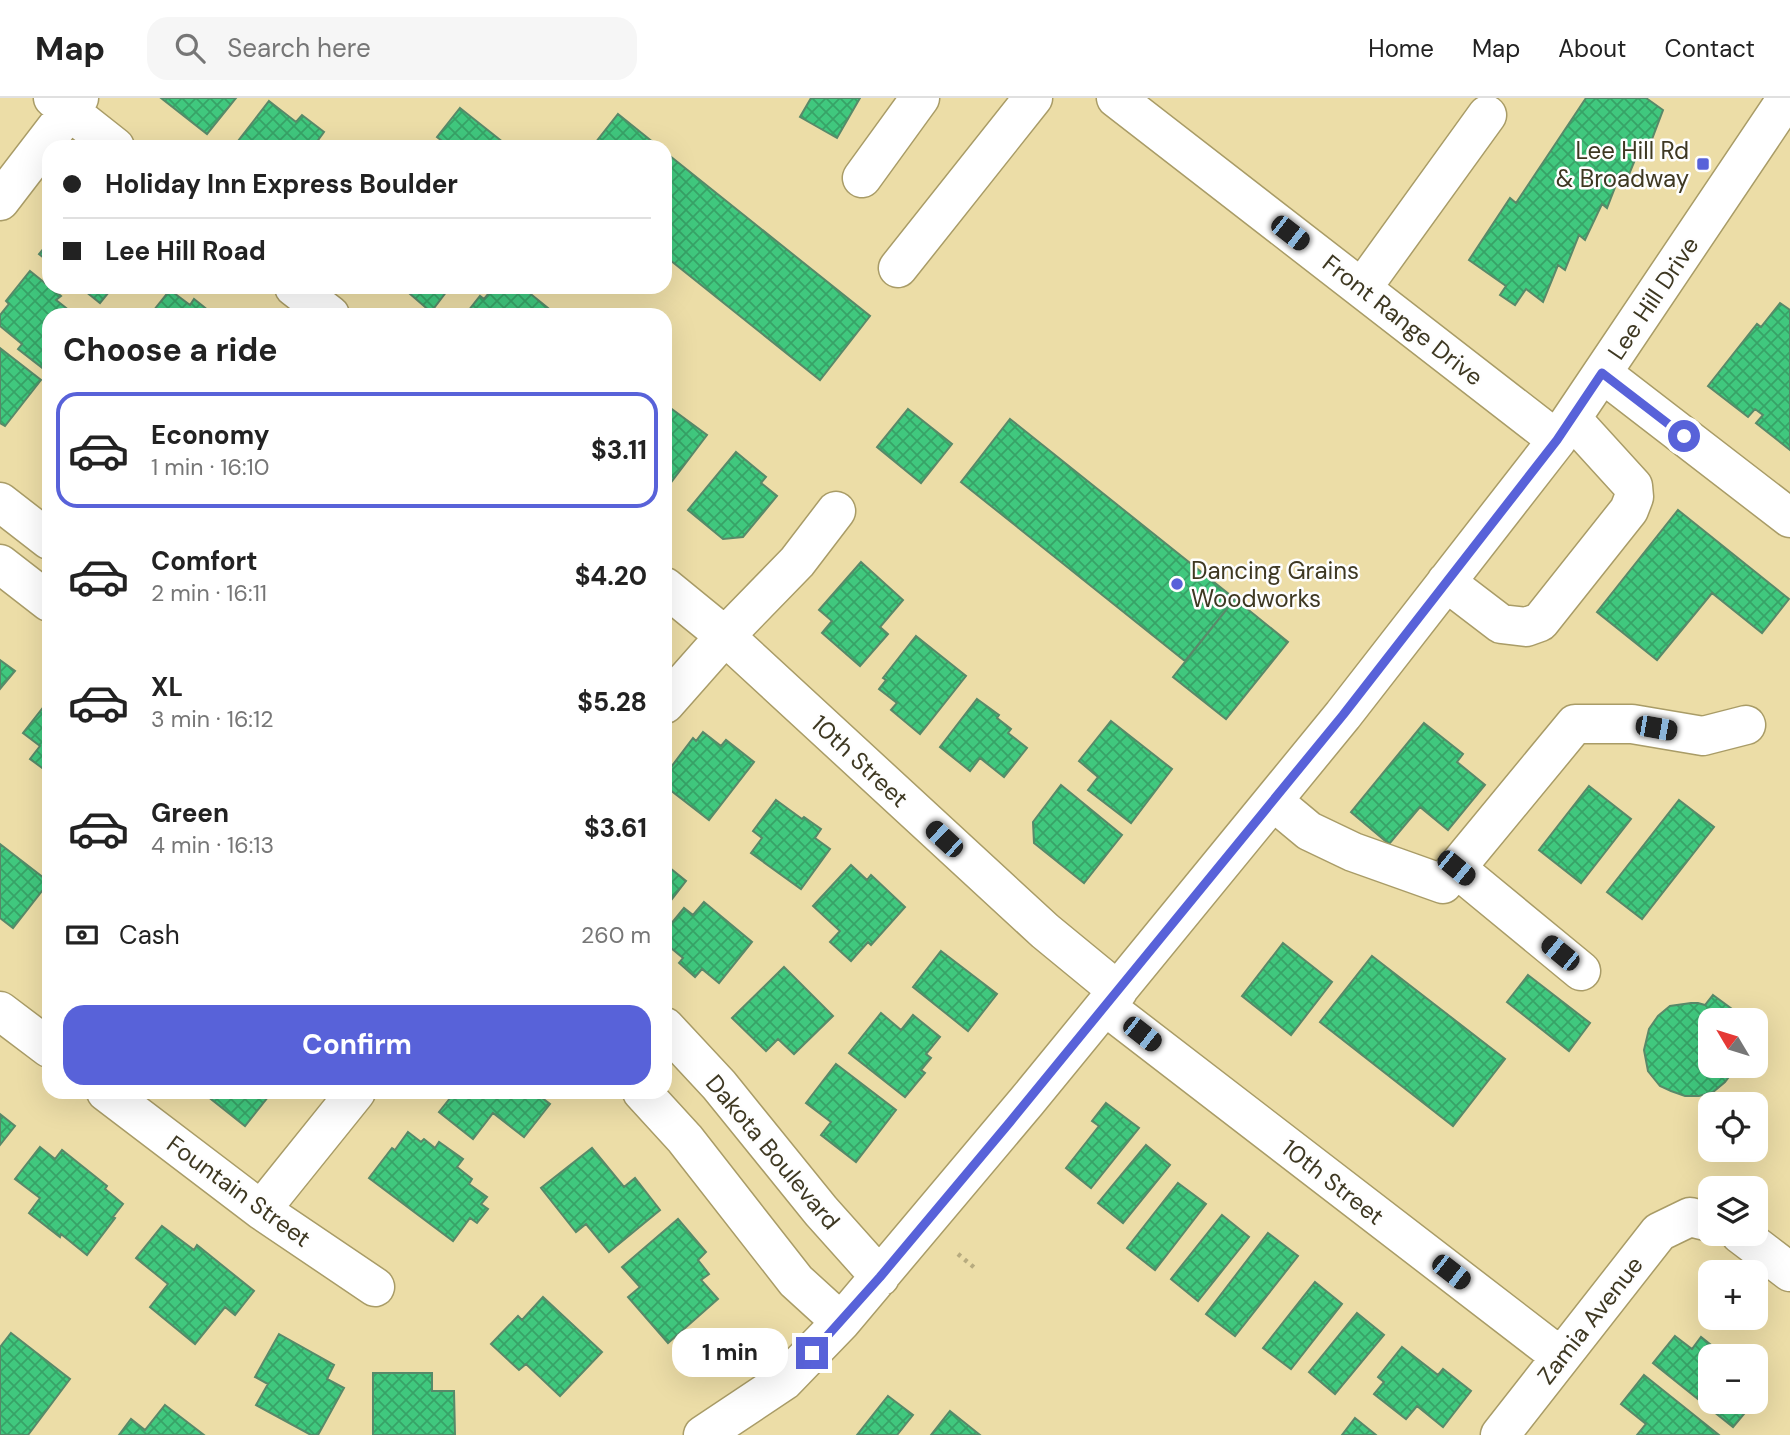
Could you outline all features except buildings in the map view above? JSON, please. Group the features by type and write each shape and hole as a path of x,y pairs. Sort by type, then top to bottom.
{"street":[{"path":"862,178 920,98"},
{"path":"898,268 1033,98"},
{"name":"Front Range Drive","path":"1116,98 1362,288 1564,429 1633,486 1634,497 1629,510 1540,622 1525,627 1501,624 1446,582"},
{"name":"Lee Hill Drive","path":"702,1435 784,1381 841,1322 1112,998 1343,715 1564,429 1787,98"},
{"path":"0,201 67,102 108,140"},
{"path":"1362,288 1487,115"},
{"path":"303,294 321,308"},
{"path":"1602,373 1790,518"},
{"path":"0,502 42,535"},
{"path":"672,696 724,636 797,562 836,511"},
{"path":"0,564 42,597"},
{"name":"10th Street","path":"672,593 724,636 1045,931 1112,998 1561,1357"},
{"path":"1273,801 1309,831 1353,852 1443,884 1575,724 1632,724 1703,736 1746,726"},
{"path":"1456,868 1581,971"},
{"path":"0,1011 42,1043"},
{"name":"Dakota Boulevard","path":"672,1035 719,1085 821,1211 880,1277"},
{"name":"Fountain Street","path":"115,1099 261,1210 375,1287"},
{"path":"261,1210 350,1099"},
{"path":"648,1099 685,1139 796,1281 841,1322"},
{"name":"Zamia Avenue","path":"1500,1435 1659,1232 1698,1221"},
{"path":"1756,1246 1790,1272"}],"path":[{"path":"958,1254 976,1269"}],"place":[{"name":"Lee Hill Rd & Broadway","path":"1703,164"},
{"name":"Dancing Grains Woodworks","path":"1177,584"}],"route":[{"path":"812,1353 880,1277 1010,1122 1343,715 1557,440 1602,373 1684,436"}]}
